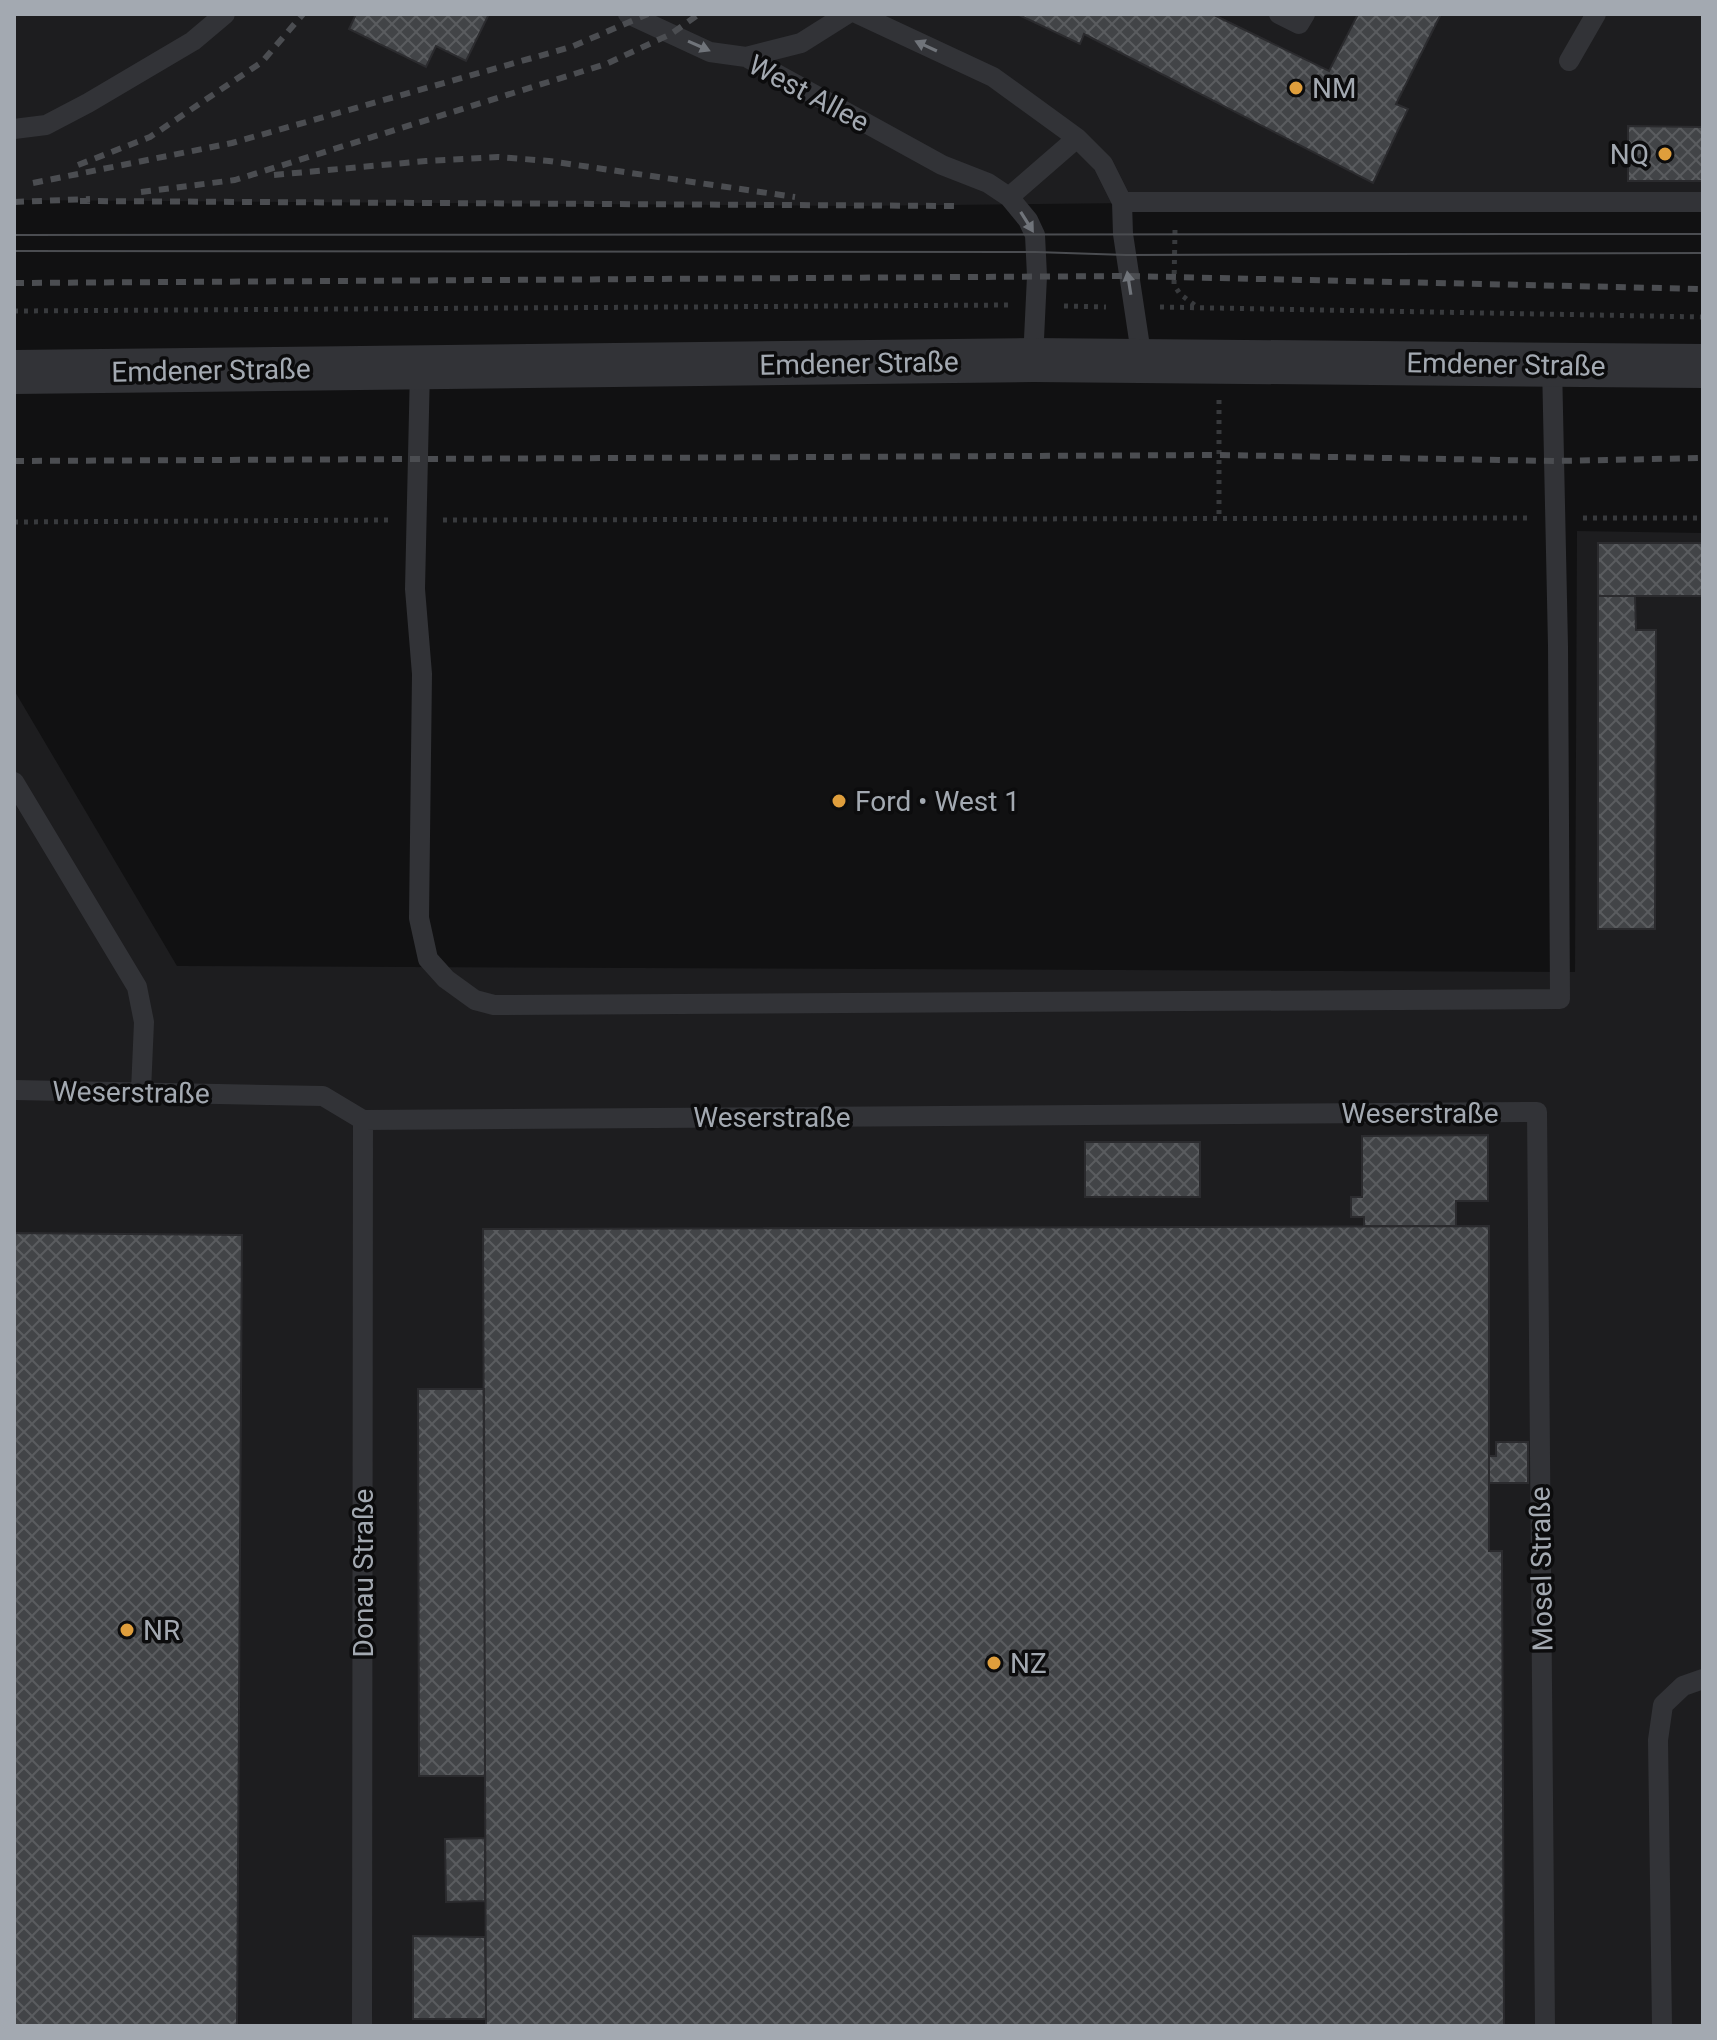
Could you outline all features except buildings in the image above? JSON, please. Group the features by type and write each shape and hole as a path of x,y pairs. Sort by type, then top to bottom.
{"street":[{"name":"Emdener Straße","path":"14,372 1033,360 1703,366"}],"lane":[{"path":"14,129 46,125 88,103 193,41 225,14"},
{"name":"West Allee","path":"628,14 710,52 746,57 942,165 988,183 1009,197"},
{"path":"746,57 801,43 847,14"},
{"path":"858,14 993,77 1077,138 1103,164 1122,202 1123,234 1142,360"},
{"path":"1279,14 1299,24 1305,14"},
{"path":"1569,61 1596,14"},
{"path":"1033,360 1035,235 1028,220 1009,197 1077,138"},
{"path":"1122,202 1703,202"},
{"path":"420,368 415,589 422,674 419,918 428,959 446,979 475,1000 494,1005 1560,999 1552,364"},
{"path":"14,782 137,987 144,1022 141,1091"},
{"name":"Weserstraße","path":"14,1090 323,1096 363,1120 1537,1112"},
{"name":"Mosel Straße","path":"1537,1112 1545,2026"},
{"name":"Donau Straße","path":"362,2026 363,1120"},
{"path":"1662,2026 1658,1740 1663,1705 1683,1686 1703,1679"}],"path":[{"path":"1175,202 1174,285 1197,307"},
{"path":"14,311 1036,305 1703,317"},
{"path":"1218,307 1219,519"},
{"path":"14,522 1703,518"}],"shaded area":[{"path":"14,14 1703,14 1703,197 853,206 14,200"},
{"path":"1577,531 1703,533 1703,2026 14,2026 14,690 177,966 1575,972"}],"tram line":[{"path":"14,235 1703,234"},
{"path":"14,251 1036,252 1126,255 1703,253"}],"railway":[{"path":"78,165 150,137 262,62 303,14"},
{"path":"33,183 232,143 571,47 648,14"},
{"path":"141,192 235,180 606,64 671,34 699,14"},
{"path":"274,175 498,157 549,161 795,197"},
{"path":"14,202 90,199"},
{"path":"80,201 957,206"},
{"path":"14,283 1128,276 1703,289"},
{"path":"14,461 1219,455 1555,461 1703,458"}],"place":[{"name":"NM","path":"1296,88"},
{"name":"NQ","path":"1665,154"},
{"name":"Ford • West 1","path":"839,801"},
{"name":"NR","path":"127,1630"},
{"name":"NZ","path":"994,1663"}]}
